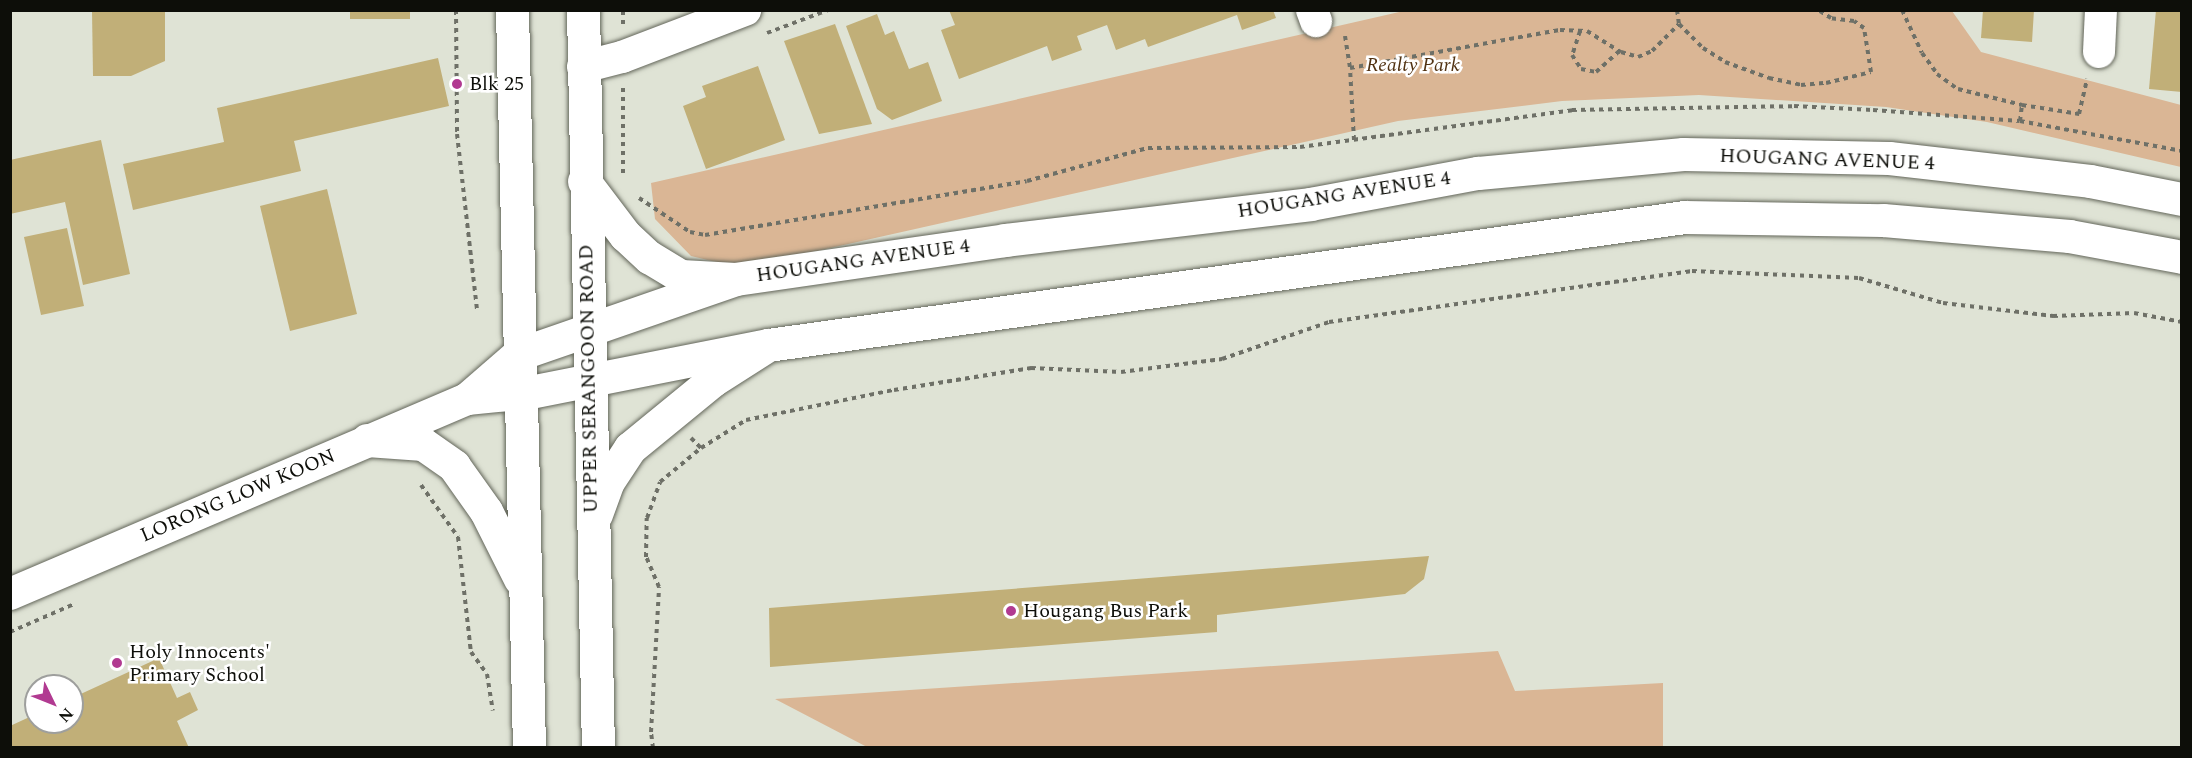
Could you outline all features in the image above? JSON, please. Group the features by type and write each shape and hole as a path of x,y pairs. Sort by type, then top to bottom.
{"street":[{"path":"512,10 529,747"},
{"name":"UPPER SERANGOON ROAD","path":"583,10 587,330 598,747"},
{"path":"583,67 622,57 745,10"},
{"path":"2098,52 2101,10"},
{"name":"HOUGANG AVENUE 4","path":"519,354 735,279 1005,240 1310,204 1478,173 1683,154 1889,158 2090,181 2181,199"},
{"path":"584,181 625,234 648,257 681,276 735,279"},
{"path":"520,394 768,345 1684,217 1883,220 2069,236 2181,257"},
{"path":"592,526 607,483 630,448 713,380 768,345"},
{"name":"LORONG LOW KOON","path":"466,399 519,354"},
{"name":"LORONG LOW KOON","path":"10,594 466,399 520,394"},
{"path":"367,440 423,444 454,466 486,511 525,588"}],"path":[{"path":"456,10 457,134 477,309"},
{"path":"623,10 623,179"},
{"path":"1677,10 1679,24 1703,48 1725,62 1770,78 1801,85 1871,72 1864,28 1854,21 1832,18 1818,10"},
{"path":"1902,10 1922,53 1937,74 1958,89 2022,105 2079,114 2089,67 2098,52"},
{"path":"1324,21 1350,68 1354,140"},
{"path":"1350,68 1560,30 1580,30 1597,35 1619,51 1638,57 1652,51 1679,24"},
{"path":"1580,30 1571,51 1581,69 1596,72 1619,51"},
{"path":"2020,122 2022,105"},
{"path":"633,195 653,204 673,222"},
{"path":"653,747 651,732 659,587 646,556 647,518 660,482 701,448 746,420 1031,368 1121,372 1222,359 1329,322 1692,272 1859,278 1943,303 2053,316 2134,313 2181,322"},
{"path":"428,491 458,537 471,652 487,674 494,716"}],"green space":[{"name":"Realty Park","path":"1408,10 1952,11 1981,52 2181,105 2181,167 1987,122 1886,107 1699,95 1562,101 1398,121 741,268 691,256 655,219 651,183"},
{"path":"1498,651 1515,691 1663,683 1663,747 867,747 775,699"}],"building":[{"path":"92,10 165,10 165,61 131,76 93,76"},
{"path":"350,10 410,10 410,19 350,19"},
{"path":"949,10 1273,10 1276,18 1242,30 1237,15 1148,47 1145,39 1116,50 1107,25 1077,36 1082,50 1052,61 1047,46 959,79 941,30 955,25"},
{"path":"1983,10 2034,10 2032,42 1981,38"},
{"path":"2156,10 2182,10 2182,92 2149,89"},
{"path":"877,14 885,35 894,31 909,69 928,62 942,101 892,120 877,109 846,26"},
{"path":"835,24 872,124 819,134 784,41"},
{"path":"438,58 449,106 294,141 301,171 133,210 123,164 224,142 217,108"},
{"path":"758,66 785,140 706,169 683,106 706,97 702,86"},
{"path":"101,140 130,274 83,285 65,202 10,214 10,160"},
{"path":"327,189 357,314 290,331 260,206"},
{"path":"67,228 84,306 41,315 24,237"},
{"name":"Hougang Bus Park","path":"1429,556 1424,579 1405,594 1217,615 1217,632 770,667 769,608"},
{"path":"159,658 177,698 190,692 198,710 177,721 189,748 10,748 10,726 24,720 24,734 84,734 84,692"}],"place":[{"name":"Blk 25","path":"457,84"},
{"name":"Hougang Bus Park","path":"1011,611"},
{"name":"Holy Innocents' Primary School","path":"117,663"}]}
